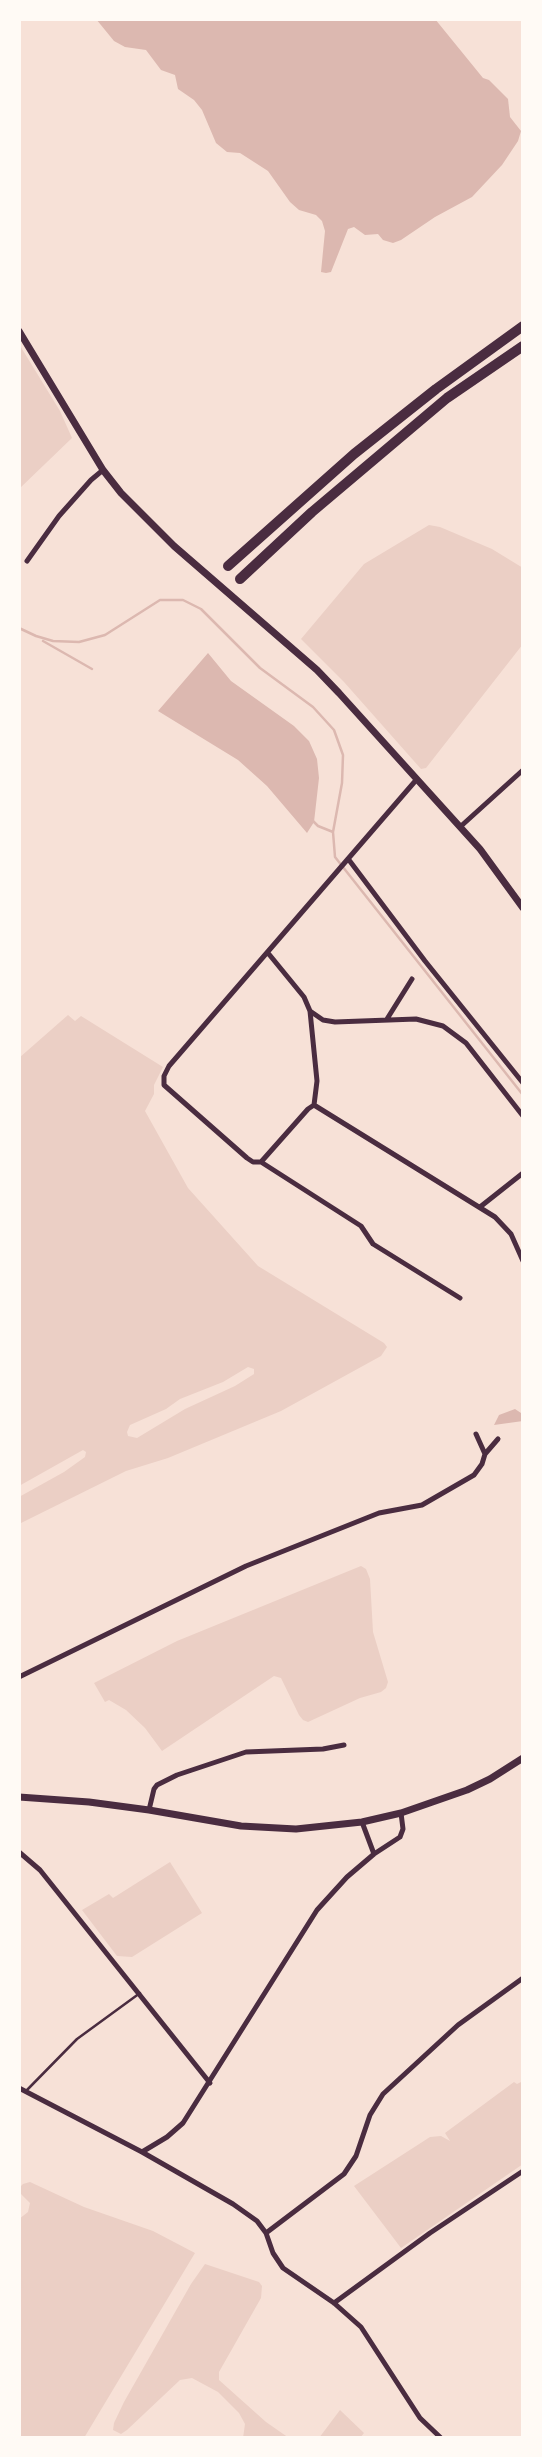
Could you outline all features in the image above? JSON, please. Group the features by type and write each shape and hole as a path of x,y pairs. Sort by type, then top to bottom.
{"highway":[{"path":"228,566 354,454 436,389 523,326"},
{"path":"240,579 312,512 437,406 523,346"}],"street":[{"path":"19,331 100,473 174,546 317,670 480,849 523,908"},
{"path":"27,561 59,516 100,473"},
{"path":"460,827 523,769"},
{"path":"417,779 169,1066 164,1076 164,1085 247,1158 253,1162 261,1162 361,1226 373,1244 460,1298"},
{"path":"348,861 523,1083"},
{"path":"261,1162 314,1105 317,1082 310,1011 304,997 268,953"},
{"path":"387,1019 412,979"},
{"path":"310,1011 323,1020 335,1022 416,1019 443,1026 466,1043 523,1116"},
{"path":"314,1105 480,1207 504,1225 523,1261"},
{"path":"480,1207 523,1173"},
{"path":"476,1434 485,1454"},
{"path":"19,1677 246,1566 379,1513 422,1505 474,1475 485,1454 499,1439"},
{"path":"149,1810 153,1789 177,1775 246,1752 323,1749 344,1745"},
{"path":"19,1797 89,1802 254,1827 296,1829 362,1822 401,1813 467,1790 523,1758"},
{"path":"142,2152 167,2137 183,2123 317,1910 347,1877 400,1837 401,1813"},
{"path":"362,1822 374,1854"},
{"path":"19,1852 40,1870 210,2082"},
{"path":"266,2233 344,2174 356,2156 370,2115 383,2094 458,2025 523,1978"},
{"path":"22,2090 142,2152 233,2204 257,2221 283,2268 361,2327 420,2418 441,2438"},
{"path":"334,2304 410,2247 523,2171"}],"lane":[{"path":"22,2090 77,2039 139,1993"}],"shaded area":[{"path":"96,19 435,19 483,78 489,80 508,99 510,117 521,131 518,141 502,165 472,197 393,243 383,240 378,234 365,235 354,227 348,229 331,272 321,272 325,231 322,221 316,215 299,210 290,202 268,171 240,153 227,152 216,143 202,110 194,100 178,89 175,75 161,70 146,50 125,47 114,41"},
{"path":"19,344 60,411 72,438 19,489"},
{"path":"429,525 492,549 523,568 523,644 426,768 421,769 344,682 301,639 364,564"},
{"path":"208,653 231,681 294,726 309,741 317,759 319,778 314,822 307,833 267,786 238,760 158,711"},
{"path":"68,1015 75,1021 81,1016 163,1067 145,1111 188,1188 258,1266 384,1343 387,1347 381,1356 281,1411 168,1458 126,1471 19,1524 19,1497 64,1472 85,1457 86,1452 83,1450 19,1486 19,1058","holes":["248,1367 254,1369 254,1374 235,1386 185,1409 137,1438 128,1436 130,1425 166,1409 180,1399 223,1382"]},
{"path":"515,1409 521,1413 523,1421 494,1425 499,1415"},
{"path":"361,1566 366,1569 370,1579 373,1632 388,1682 381,1692 360,1698 308,1722 299,1715 281,1678 274,1676 162,1751 145,1728 126,1710 109,1700 105,1702 94,1683 177,1641"},
{"path":"170,1862 202,1913 132,1957 117,1956 82,1910 109,1894 113,1898"},
{"path":"514,2082 523,2084 523,2164 401,2248 354,2186 430,2137 441,2136 450,2141 445,2133"},
{"path":"30,2182 84,2207 153,2231 195,2253 84,2438 19,2438 19,2219 28,2212 30,2203 19,2188"},
{"path":"205,2264 259,2282 262,2286 261,2298 219,2372 219,2380 266,2422 289,2438 243,2438 245,2424 239,2413 218,2392 192,2378 180,2380 121,2434 113,2430 124,2402"},
{"path":"340,2410 364,2433 360,2438 319,2438"}],"waterway":[{"path":"19,628 53,641 79,642 105,635 160,600 183,600 201,609 260,668 313,707 334,730 343,755 342,783 333,832 335,857 523,1095"},
{"path":"43,641 92,669"},
{"path":"312,820 318,826 333,832"}]}
